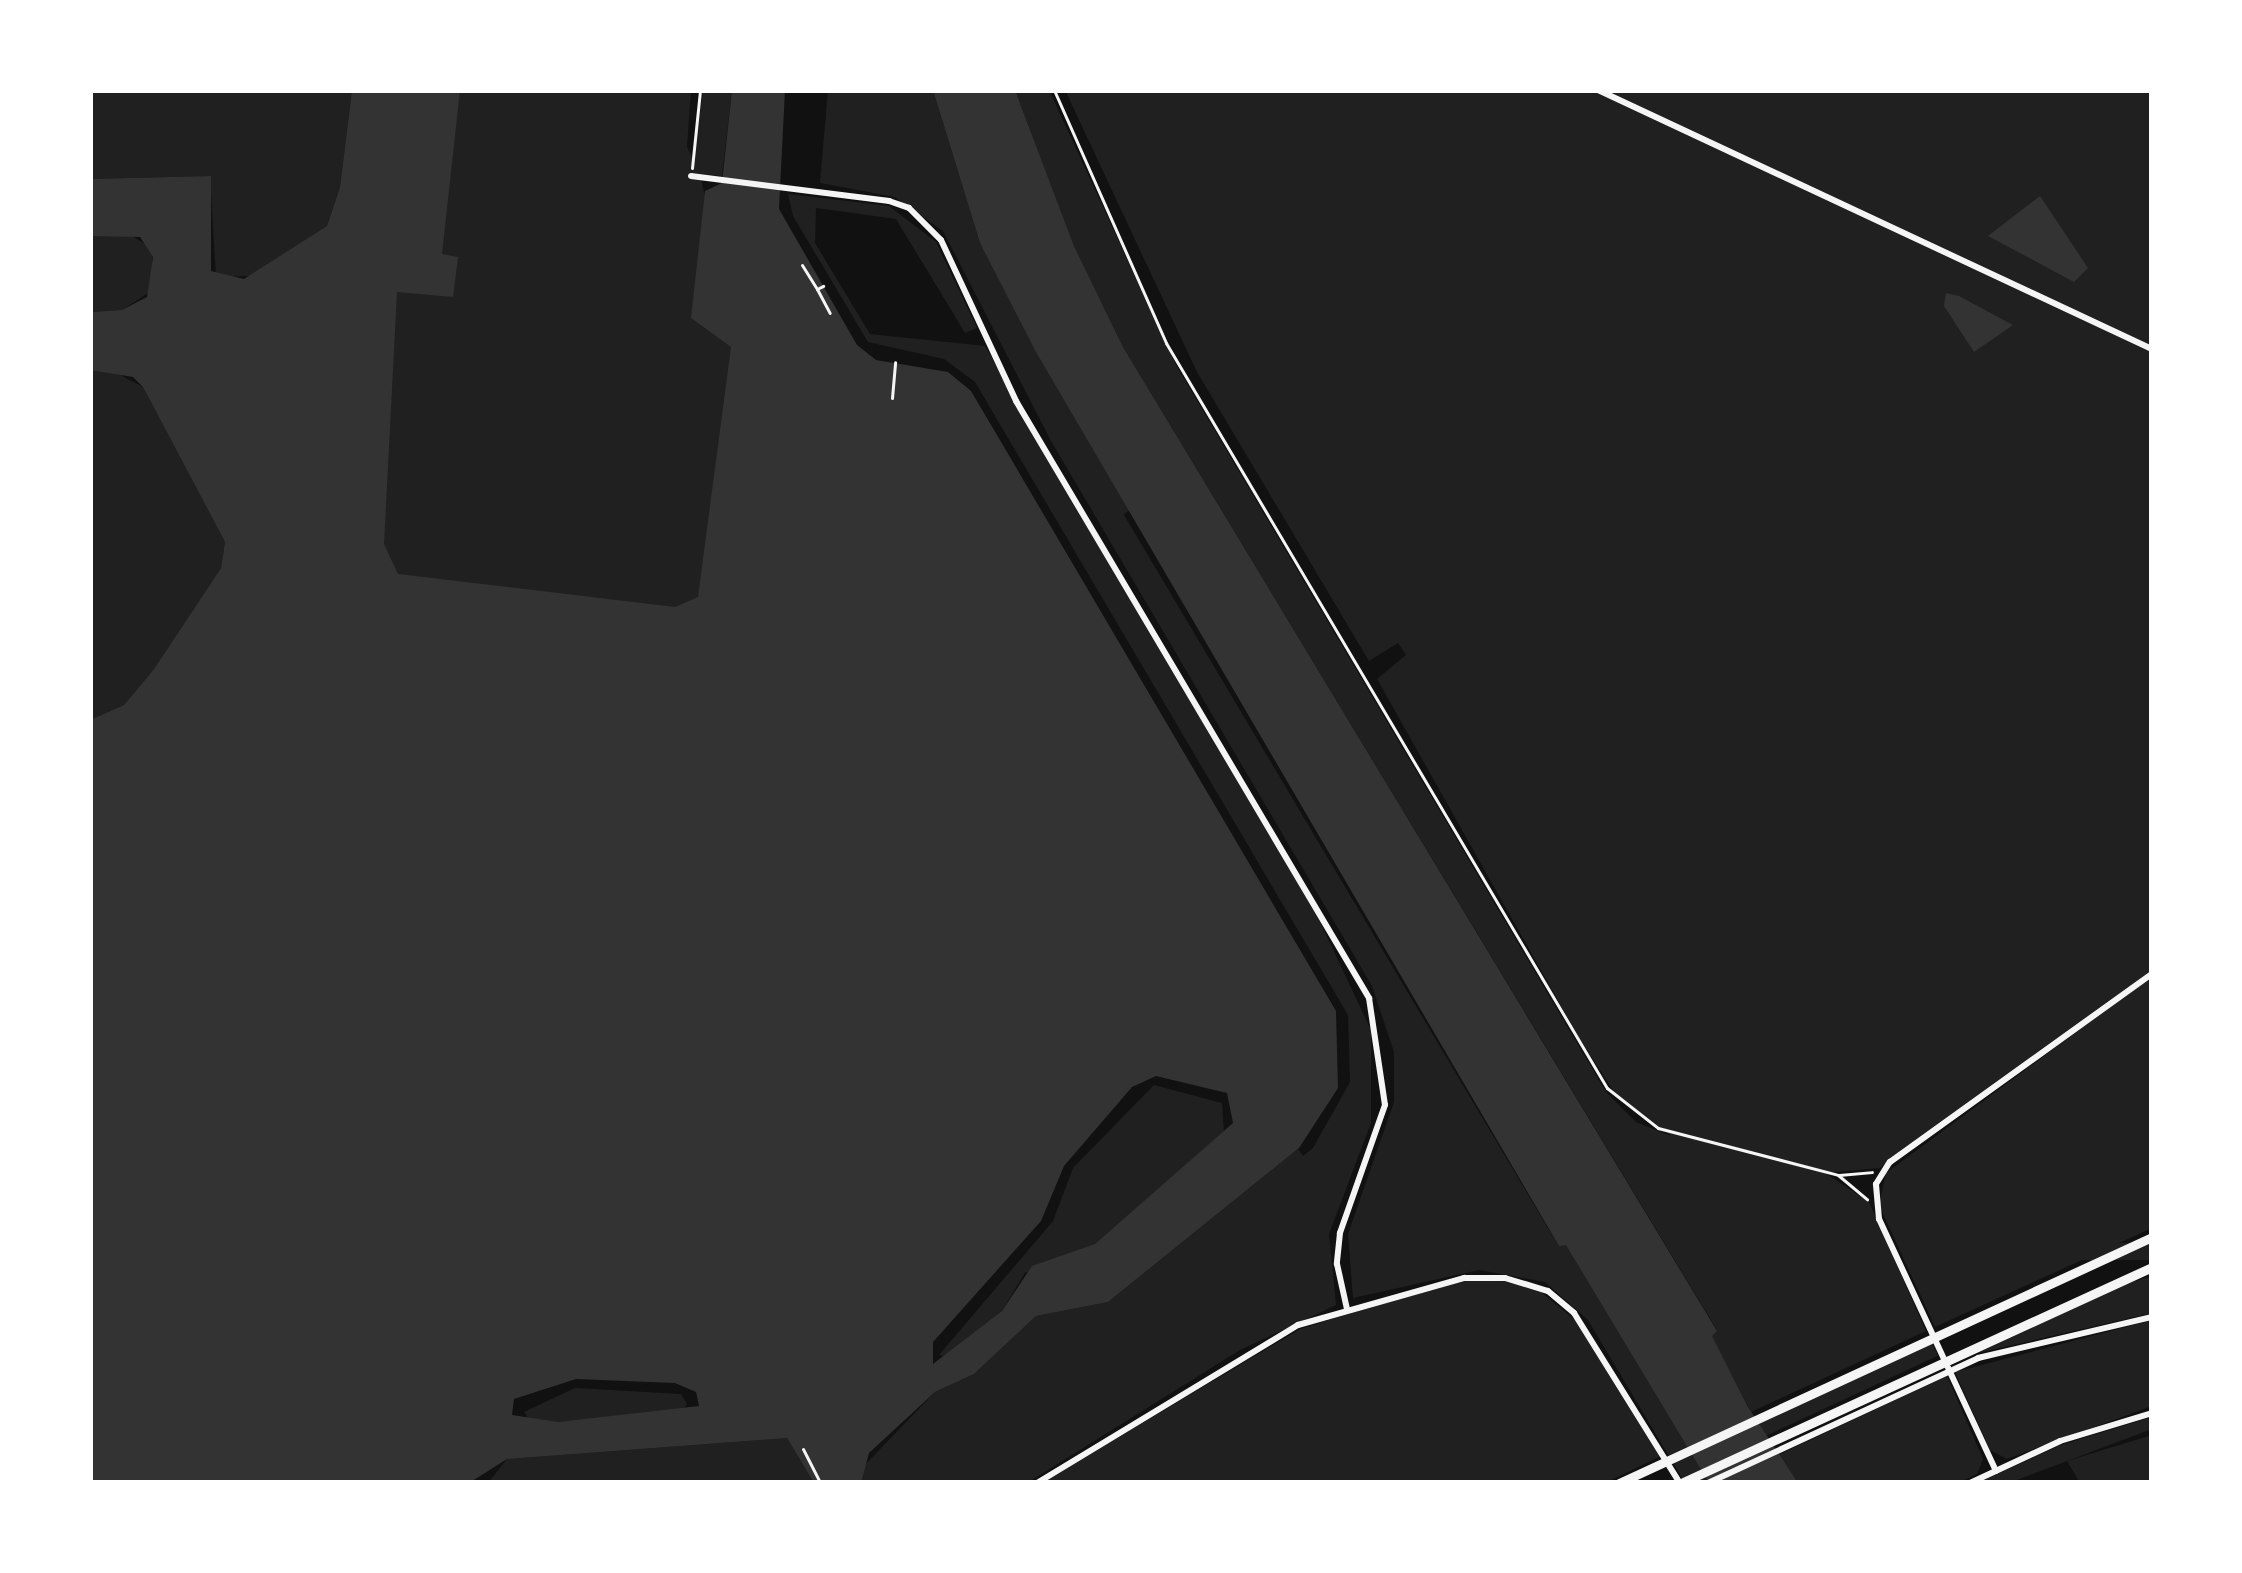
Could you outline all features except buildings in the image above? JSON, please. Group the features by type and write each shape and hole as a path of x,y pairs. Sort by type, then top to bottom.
{"highway":[{"path":"1619,1483 2152,1237"},
{"path":"1681,1483 1801,1434 2152,1268"}],"street":[{"path":"1598,90 2152,349"},
{"path":"691,176 785,185 909,208 941,240 1016,401 1355,971 1378,1030 1385,1105 1340,1233 1336,1264 1347,1310"},
{"path":"1996,1472 1876,1209 1876,1184 1890,1162 2152,974"},
{"path":"1037,1483 1242,1355 1347,1310 1464,1278 1505,1278 1548,1291 1574,1313 1681,1483"},
{"path":"1966,1358 2152,1317"},
{"path":"1970,1483 2152,1413"},
{"path":"1708,1483 1801,1434"}],"path":[{"path":"691,176 700,90"},
{"path":"1054,90 1166,343 1607,1088 1658,1128 1838,1175 1876,1209"},
{"path":"802,265 820,287 830,313"},
{"path":"892,398 895,362"},
{"path":"1838,1175 1890,1162"},
{"path":"802,1449 820,1483"},
{"path":"807,1479 816,1475"}],"shaded area":[{"path":"90,90 352,90 340,187 327,226 253,276 216,277 210,176 90,179"},
{"path":"352,90 460,90 442,254 458,257 453,297 397,292 384,544 398,574 675,607 698,597 731,347 691,318 705,191 722,183 732,90 785,90 779,209 857,345 876,360 948,372 971,391 1336,1011 1338,1088 1299,1148 1108,1302 1036,1316 974,1374 935,1392 869,1453 861,1483 814,1483 787,1438 507,1459 469,1483 90,1482 90,720 124,705 154,669 221,568 225,542 143,387 133,377 90,370 90,312 122,310 147,297 153,257 140,237 90,236 90,179 211,176 211,271 244,279 327,226 340,187","holes":["1156,1076 1227,1093 1233,1123 1095,1244 1032,1266 1002,1311 933,1364 933,1342 1041,1221 1064,1166 1132,1087","576,1379 675,1383 696,1392 699,1406 558,1422 512,1415 514,1399"]},
{"path":"454,90 691,90 687,147 694,161 703,90 732,90 722,176 700,174 735,336 705,616 379,578 394,287"},
{"path":"828,90 933,90 980,243 1130,509 1124,515 1546,1225 1559,1246 1566,1244 1709,1483 1685,1483 1588,1320 1545,1282 1479,1270 1353,1298 1348,1234 1394,1102 1394,1052 1372,986 1051,441 943,231 895,197 820,183"},
{"path":"933,90 1015,90 1074,246 1123,347 1717,1331 1712,1336 1748,1407 1798,1483 1709,1483 1566,1245 1559,1246 1036,352 980,243"},
{"path":"1015,90 1049,90 1176,365 1606,1092 1636,1122 1671,1136 1618,1098 1578,1036 1377,679 1406,655 1398,643 1369,661 1197,372 1065,90 2152,90 2152,1228 1935,1327 1879,1205 1886,1173 2136,988 1880,1168 1825,1173 1869,1202 1926,1331 1751,1412 1711,1335 1717,1330 1123,347 1074,246"},
{"path":"788,194 889,206 936,242 977,328 965,333 896,219 816,208 815,243 870,334 985,346 1312,905 1371,1030 1371,1123 1329,1234 1336,1305 1240,1350 1027,1483 861,1483 857,1473 935,1392 974,1374 1036,1316 1108,1302 1298,1149 1303,1156 1313,1148 1350,1082 1348,1015 975,382 944,359 868,342 793,216"},
{"path":"2040,196 2088,268 2074,282 1988,236"},
{"path":"131,235 152,249 153,290 122,310 90,312 90,236"},
{"path":"1946,293 2013,325 1974,352 1944,306"},
{"path":"109,369 143,387 225,542 221,568 154,669 124,705 90,720 90,370"},
{"path":"1154,1085 1222,1103 1224,1133 1095,1244 1025,1273 1002,1311 950,1358 939,1355 1053,1221 1073,1168"},
{"path":"1919,1243 2152,1243 2152,1260 1919,1260"},
{"path":"2152,1276 2152,1313 1978,1353 2125,1284"},
{"path":"1506,1278 1540,1291 1575,1320 1661,1456 1605,1483 1042,1483 1300,1329 1456,1281"},
{"path":"2152,1320 2152,1406 2007,1459 1990,1450 1955,1372"},
{"path":"1932,1343 1938,1356 1765,1436 1759,1424"},
{"path":"1947,1376 1983,1459 1977,1474 1958,1483 1798,1483 1778,1455"},
{"path":"575,1388 681,1394 687,1404 681,1413 558,1422 532,1423 524,1412"},
{"path":"2152,1417 2152,1429 2009,1483 1978,1483 2061,1445"},
{"path":"2152,1435 2152,1483 2080,1483 2067,1461"},
{"path":"787,1438 814,1483 488,1483 507,1459"}]}
